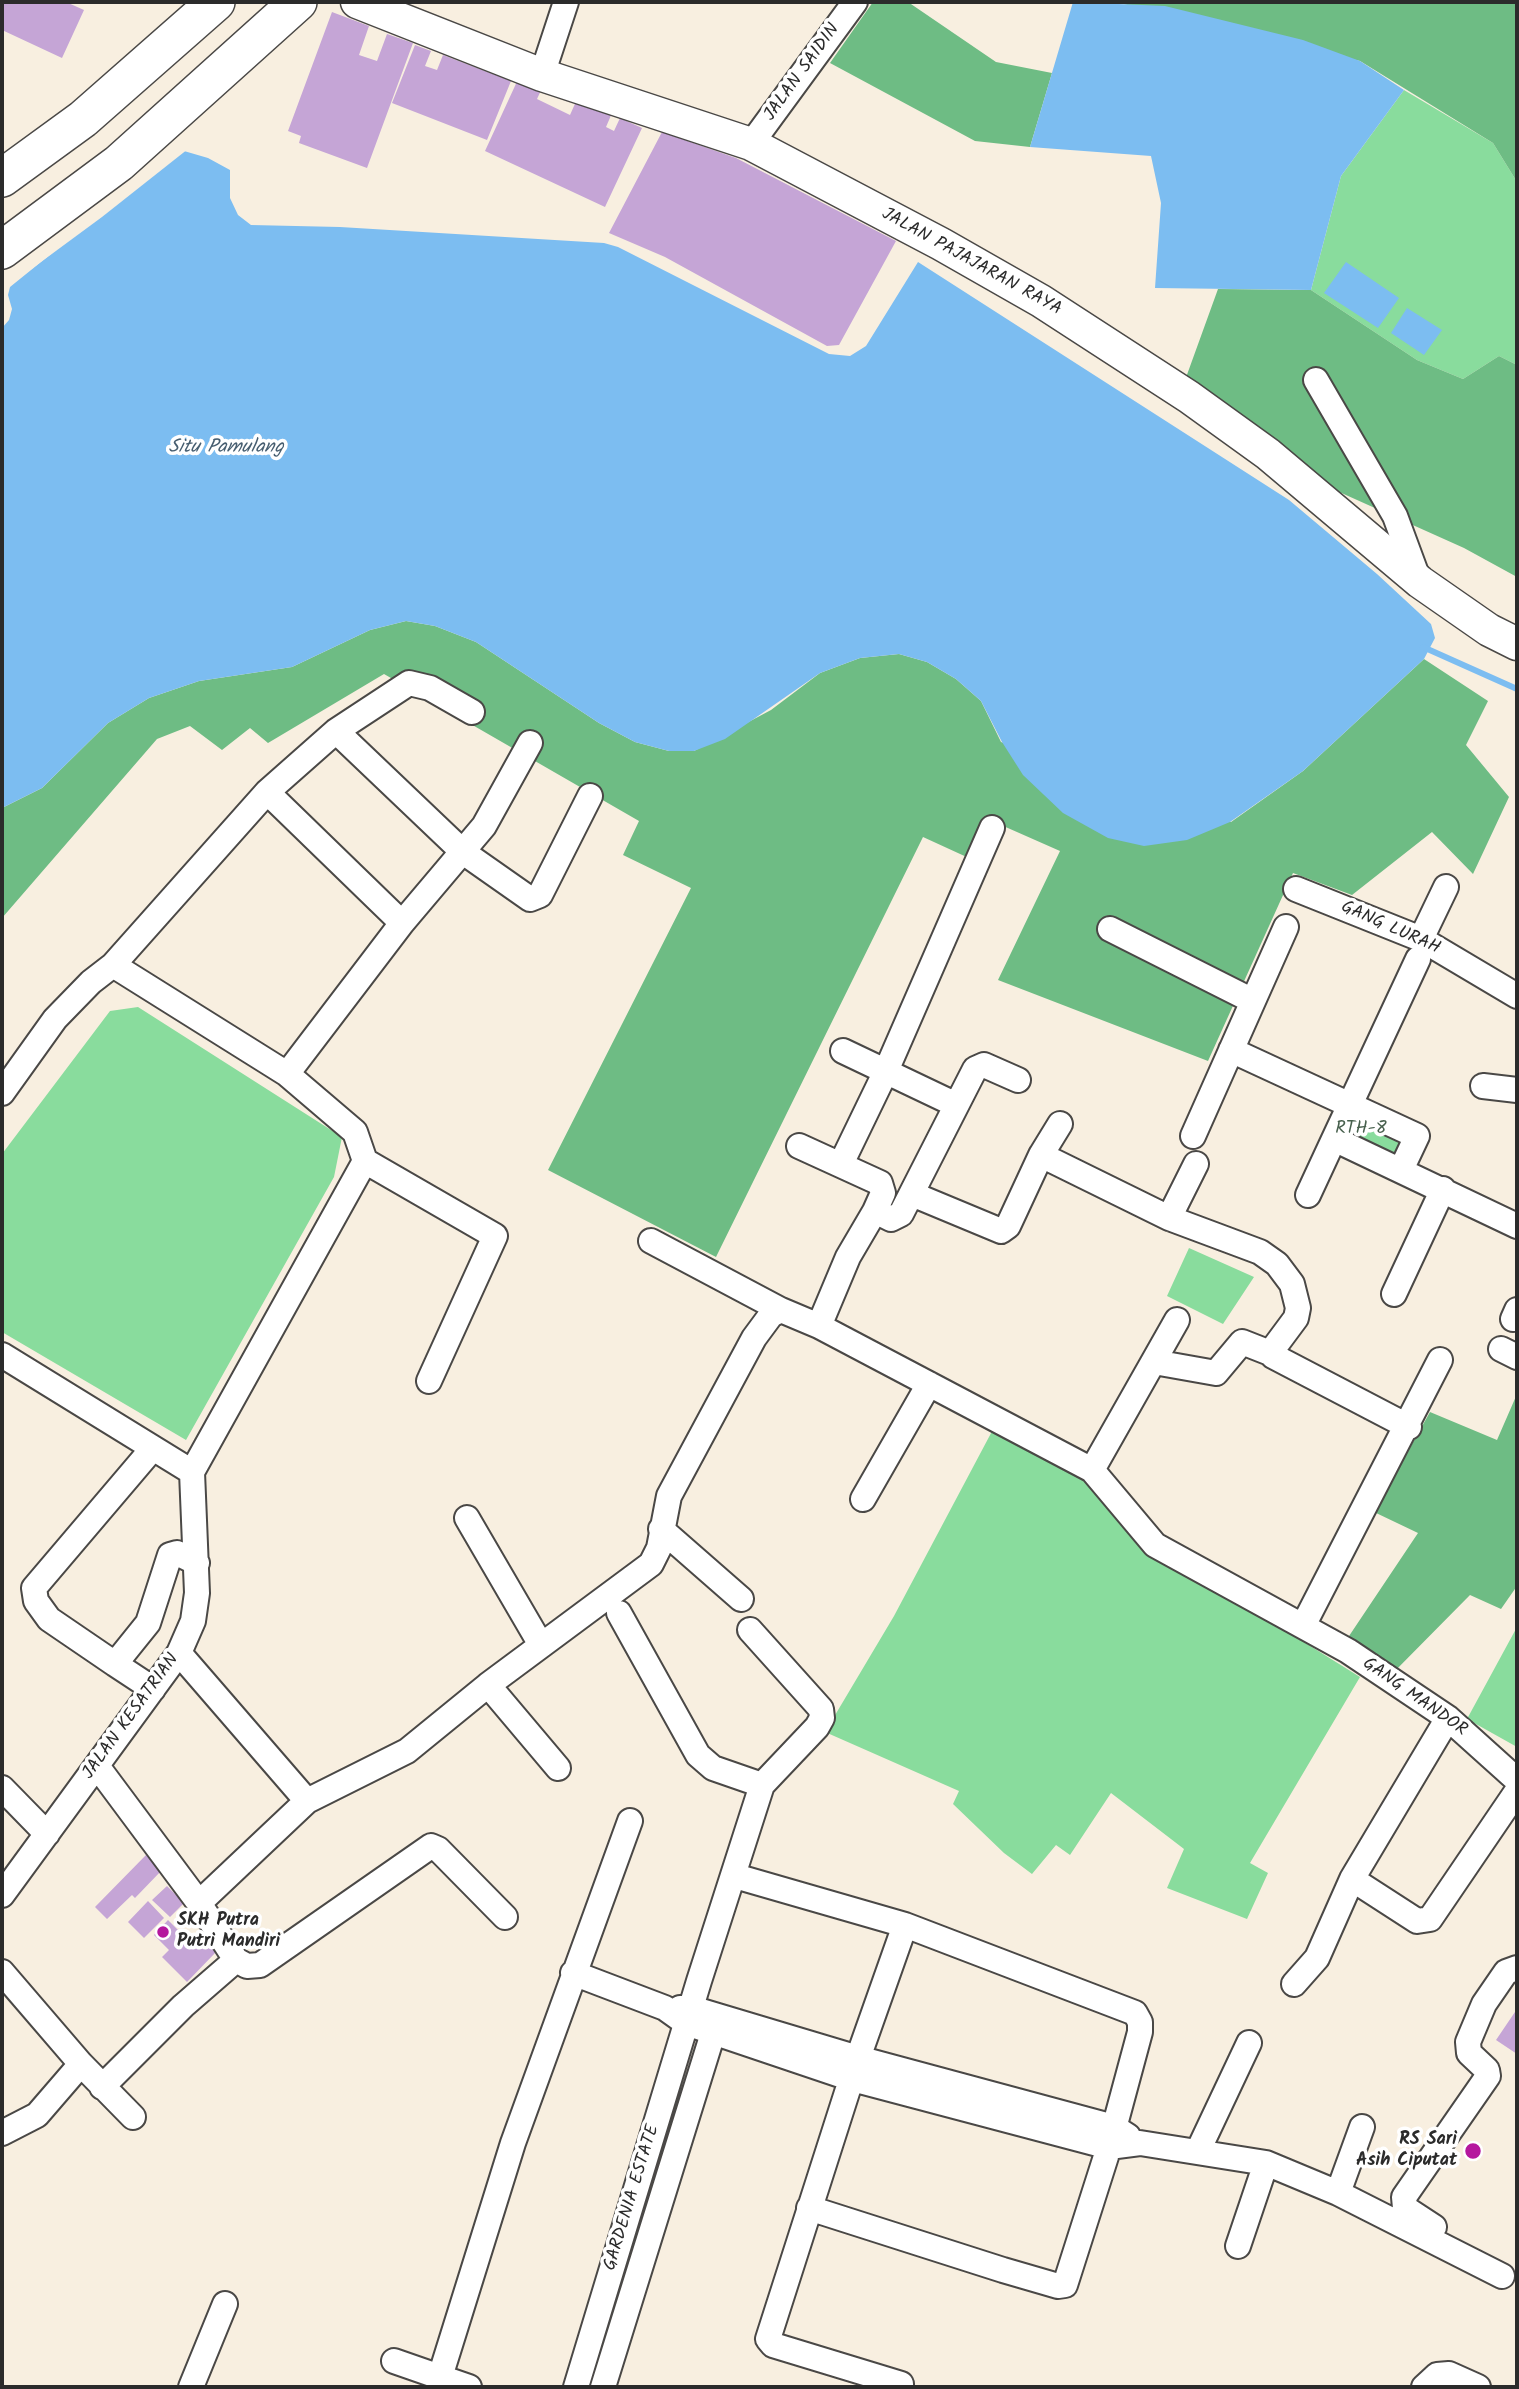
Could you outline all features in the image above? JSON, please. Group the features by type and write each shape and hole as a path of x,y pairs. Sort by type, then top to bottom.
{"highway":[{"path":"2,178 83,119 216,2"},
{"path":"2,250 119,163 298,2"}],"main road":[{"name":"JALAN PAJAJARAN RAYA","path":"357,2 541,75 751,144 941,244 1041,301 1129,357 1268,454 1420,582 1489,630 1517,644"}],"street":[{"path":"541,75 566,2"},
{"name":"JALAN SAIDIN","path":"751,144 855,2"},
{"path":"1316,380 1395,516 1420,582"},
{"path":"2,1093 55,1019 91,982 113,965 267,792 336,730 410,683 425,685 472,712"},
{"path":"336,730 463,852 523,897 536,897 556,867 590,796"},
{"path":"287,1074 402,923 463,852 503,795 530,743"},
{"path":"267,792 402,923"},
{"path":"841,1164 886,1071 992,828"},
{"path":"1308,1195 1352,1104 1446,887"},
{"name":"GANG LURAH","path":"1296,889 1517,996"},
{"path":"1193,1136 1286,927"},
{"path":"1110,929 1253,1001"},
{"path":"113,965 287,1074 355,1132 365,1160 495,1236 429,1381"},
{"path":"843,1051 948,1101"},
{"path":"1231,1051 1417,1136 1401,1170"},
{"path":"875,1211 891,1219 896,1218 912,1195 975,1069 984,1065 1018,1080"},
{"path":"1483,1086 1517,1090"},
{"path":"912,1195 1001,1231 1008,1226 1041,1155 1060,1124"},
{"path":"1334,1139 1517,1226"},
{"path":"799,1146 880,1183 883,1193 848,1257 819,1326"},
{"path":"1041,1155 1169,1218 1260,1252 1284,1271 1296,1296 1298,1308 1296,1318 1270,1353"},
{"path":"2,1355 192,1472 365,1160"},
{"path":"1169,1218 1196,1164"},
{"path":"1394,1294 1443,1189"},
{"path":"651,1241 1092,1470 1177,1320"},
{"path":"199,1903 307,1801 407,1751 488,1685 651,1564 659,1548 669,1496 754,1338 771,1315 781,1310"},
{"path":"1154,1362 1216,1373 1242,1342 1270,1353 1278,1360 1409,1427"},
{"path":"1304,1624 1409,1427 1440,1360"},
{"path":"863,1499 929,1384"},
{"path":"153,1448 34,1588 36,1601 49,1619 153,1689"},
{"name":"GANG MANDOR","path":"1092,1470 1155,1545 1304,1624 1448,1718 1517,1780"},
{"name":"JALAN KESATRIAN","path":"2,1895 179,1653 193,1621 197,1563 192,1472"},
{"path":"467,1518 541,1645"},
{"path":"661,1528 741,1599"},
{"path":"115,1664 148,1623 170,1555 177,1553 197,1563"},
{"path":"619,1613 698,1755 713,1768 762,1785 817,1727 822,1718 821,1709 750,1630"},
{"path":"179,1653 307,1801"},
{"path":"488,1685 558,1768"},
{"path":"1294,1984 1317,1958 1352,1879 1448,1718"},
{"path":"97,1766 199,1903 236,1961 247,1966 260,1965 379,1884 425,1847 439,1849 505,1917"},
{"name":"GARDENIA ESTATE","path":"576,2387 688,2015 735,1877 762,1785"},
{"path":"2,1788 47,1834"},
{"path":"1352,1879 1417,1921 1430,1919 1517,1791"},
{"path":"440,2377 513,2143 630,1821"},
{"path":"735,1877 905,1926 1135,2014 1140,2022 1140,2032 1111,2137 1065,2285 1058,2286 1003,2270 809,2208"},
{"path":"901,2384 772,2345 768,2339 855,2068 905,1926"},
{"path":"102,2087 183,2006 236,1961"},
{"path":"1510,2273 1416,2215 1403,2203 1488,2076 1487,2070 1469,2053 1468,2042 1484,2004 1506,1972 1517,1968"},
{"path":"2,1972 81,2064 132,2117"},
{"path":"573,1973 665,2008 855,2068 1111,2137 1266,2163 1338,2193 1510,2273"},
{"name":"GARDENIA ESTATE","path":"603,2387 715,2024"},
{"path":"1198,2151 1249,2043"},
{"path":"2,2133 37,2115 81,2064"},
{"path":"1338,2193 1362,2127"},
{"path":"1238,2246 1266,2163"},
{"path":"191,2387 225,2304"},
{"path":"394,2361 469,2387"},
{"path":"1424,2387 1437,2375 1448,2374 1478,2387"}],"green space":[{"path":"873,2 908,2 996,62 1052,73 1030,147 975,141 830,63"},
{"path":"1115,2 1517,2 1517,182 1493,143 1360,61"},
{"path":"1404,90 1493,143 1517,182 1517,365 1499,356 1463,379 1417,360 1311,290 1341,176"},
{"path":"1218,289 1311,290 1417,360 1463,379 1499,356 1517,365 1517,577 1464,548 1337,491 1184,383"},
{"path":"406,621 435,626 476,642 599,723 635,742 669,751 694,751 771,710 820,673 860,658 899,654 927,662 956,679 981,701 1001,742 1231,822 1303,771 1424,659 1488,701 1466,745 1509,797 1473,874 1432,832 1352,895 1293,873 1208,1061 998,980 1060,851 992,821 971,859 923,837 716,1257 548,1170 691,888 623,855 639,821 384,674 268,743 250,728 222,750 190,726 157,739 2,918 2,808 42,788 108,723 149,698 199,681 292,667 370,630"},
{"path":"138,1007 342,1137 334,1177 186,1440 2,1332 2,1154 110,1011"},
{"name":"RTH-8","path":"1352,1104 1417,1136 1401,1170 1334,1139"},
{"path":"1189,1248 1254,1277 1223,1324 1167,1296"},
{"path":"1517,1394 1517,1586 1501,1609 1470,1595 1388,1678 1343,1645 1418,1533 1374,1512 1430,1412 1497,1440"},
{"path":"998,1420 1089,1473 1161,1553 1360,1677 1250,1863 1268,1873 1247,1919 1167,1888 1184,1849 1111,1793 1070,1855 1056,1845 1032,1874 1004,1853 953,1804 959,1791 825,1732 894,1616"},
{"path":"1517,1627 1517,1747 1467,1719"}],"water":[{"path":"1073,2 1165,6 1303,40 1360,61 1404,90 1341,176 1311,290 1155,288 1161,203 1151,156 1030,147"},
{"name":"Situ Pamulang","path":"184,151 208,158 230,170 230,198 238,215 251,225 340,227 604,243 618,247 829,354 850,356 866,346 918,262 1289,500 1377,574 1431,624 1435,638 1424,659 1303,771 1230,822 1187,840 1144,846 1108,838 1063,813 1023,775 981,701 956,679 927,662 899,654 860,658 820,673 725,739 694,751 669,751 635,742 599,723 476,642 435,626 406,621 370,630 292,667 199,681 149,698 108,723 42,788 2,808 2,328 9,320 12,309 8,295 10,287 145,178"},
{"path":"1346,262 1399,298 1378,328 1324,293"},
{"path":"1407,308 1442,330 1424,355 1391,333"}],"pier":[{"path":"183,148 188,149 7,287 39,254"}],"building":[{"path":"2,2 66,2 84,10 62,58 2,30"},
{"path":"332,12 369,26 359,55 377,61 387,34 413,43 367,168 299,143 301,136 288,131"},
{"path":"415,45 431,51 425,66 437,70 443,55 511,81 487,140 392,103"},
{"path":"520,75 543,86 537,99 570,115 578,97 612,113 606,127 614,131 620,118 642,128 605,207 485,151"},
{"path":"662,132 736,158 896,241 839,345 827,346 665,257 609,233"},
{"path":"146,1855 162,1870 135,1898 132,1895 107,1919 95,1907"},
{"path":"167,1886 184,1903 170,1917 152,1900"},
{"path":"148,1901 164,1918 144,1938 128,1922"},
{"path":"168,1920 194,1946 204,1936 218,1950 187,1982 162,1957 169,1950 154,1935"},
{"path":"1517,2009 1517,2054 1496,2040"}],"waterway":[{"path":"1423,647 1517,689"}],"place":[{"name":"SKH Putra Putri Mandiri","path":"163,1932"},
{"name":"RS Sari Asih Ciputat","path":"1473,2151"}]}
